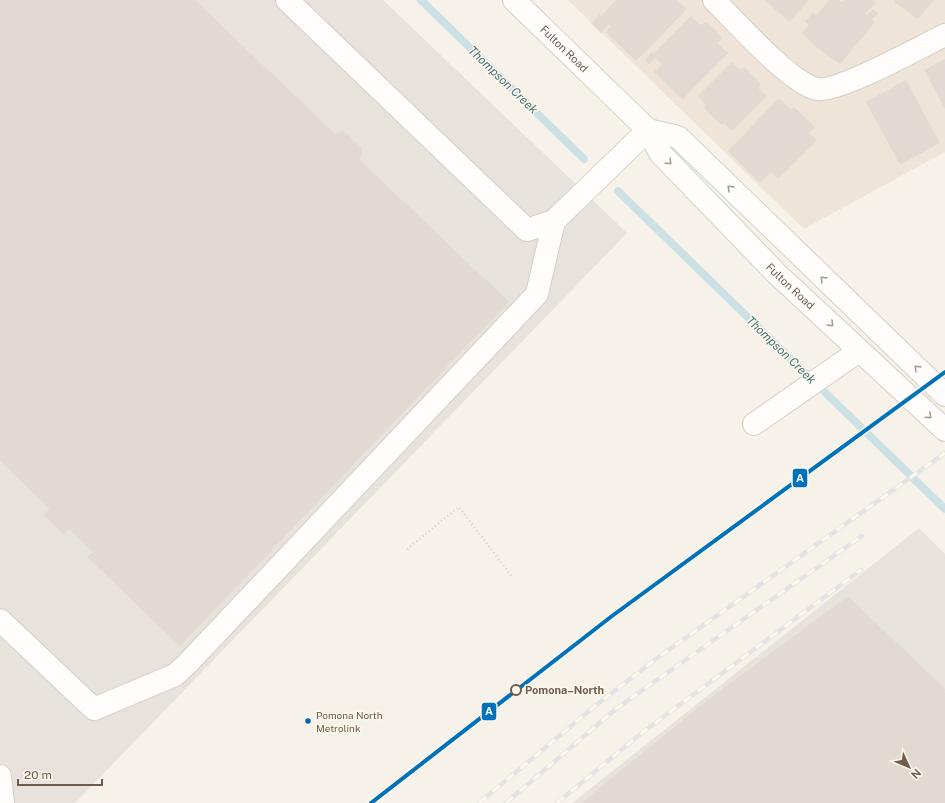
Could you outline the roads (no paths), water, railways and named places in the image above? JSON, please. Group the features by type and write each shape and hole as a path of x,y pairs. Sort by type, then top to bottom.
{"street":[{"path":"287,0 527,230 554,221 648,130 678,137 945,396"},
{"name":"Fulton Road","path":"514,0 648,130 660,153 778,274 851,357 945,430"},
{"path":"714,0 793,77 818,89 844,85 945,35"},
{"path":"0,620 94,709 175,675 537,294 554,221"},
{"path":"754,424 851,357"},
{"path":"0,776 3,803"}],"waterway":[{"name":"Thompson Creek","path":"421,0 584,159"},
{"name":"Thompson Creek","path":"618,191 945,509"}],"railway":[{"path":"479,803 595,706 656,659 945,453"},
{"path":"506,803 617,708 862,536"},
{"path":"557,803 643,732 861,570"}],"place":[{"name":"Pomona–North","path":"516,690"},
{"name":"Pomona North Metrolink","path":"308,721"}]}
